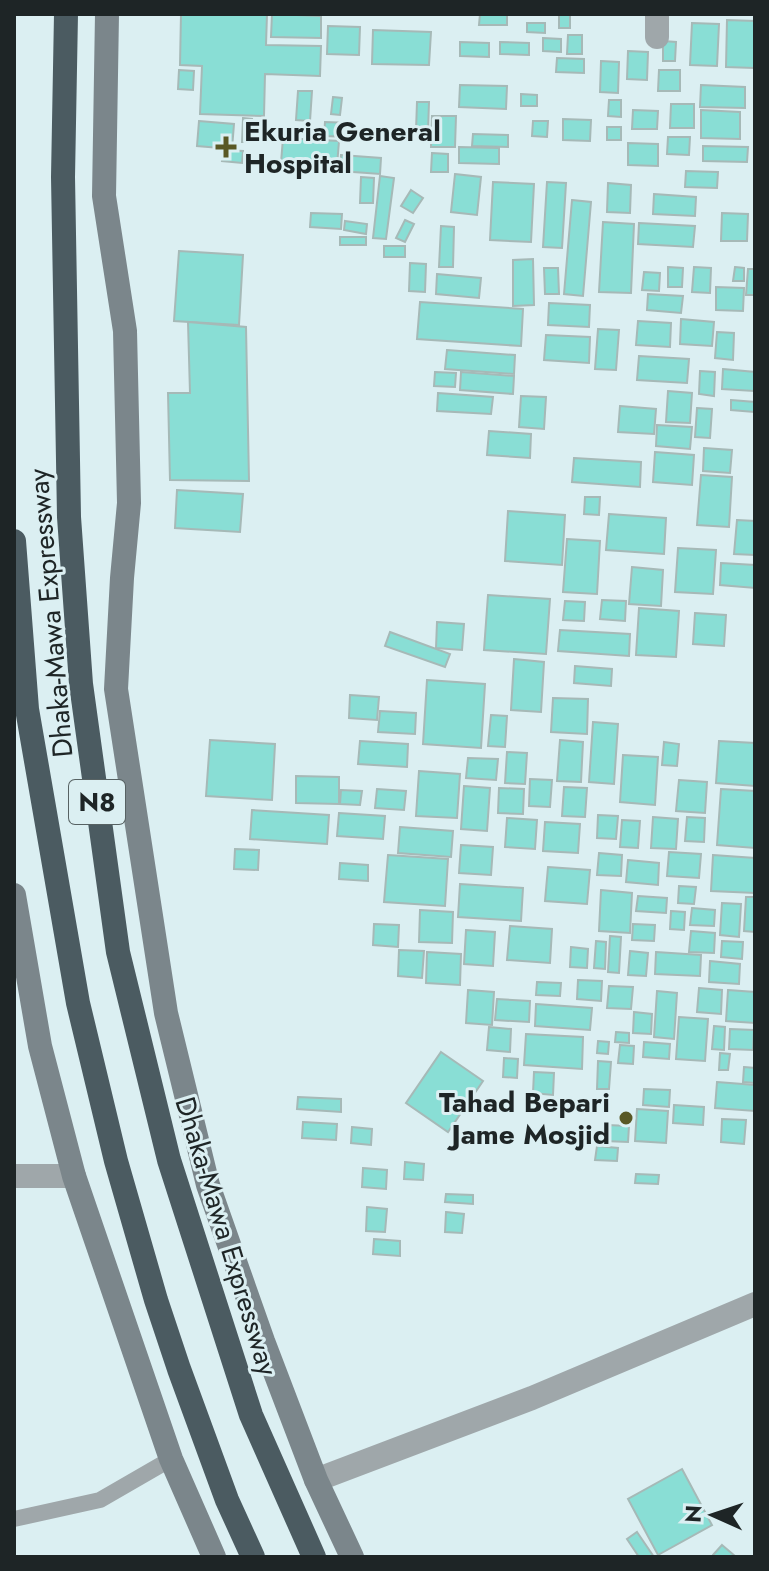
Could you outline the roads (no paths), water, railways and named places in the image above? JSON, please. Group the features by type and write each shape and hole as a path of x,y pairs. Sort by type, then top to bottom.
{"highway":[{"name":"Dhaka-Mawa Expressway","path":"66,14 63,177 69,517 81,684 118,952 169,1160 246,1400 314,1557"},
{"name":"Dhaka-Mawa Expressway","path":"14,541 27,709 78,1003 116,1161 156,1300 227,1500 253,1557"}],"main road":[{"path":"107,14 104,196 125,331 129,503 116,689 166,1013 205,1171 263,1341 316,1480 352,1557"},
{"path":"14,895 40,1046 74,1176 171,1459 214,1557"}],"street":[{"path":"14,1176 74,1176"},
{"path":"316,1480 532,1398 755,1304"}],"lane":[{"path":"14,1519 100,1500 171,1459"}],"place":[{"name":"Ekuria General Hospital","path":"226,147"},
{"name":"Tahad Bepari Jame Mosjid","path":"626,1118"}]}
